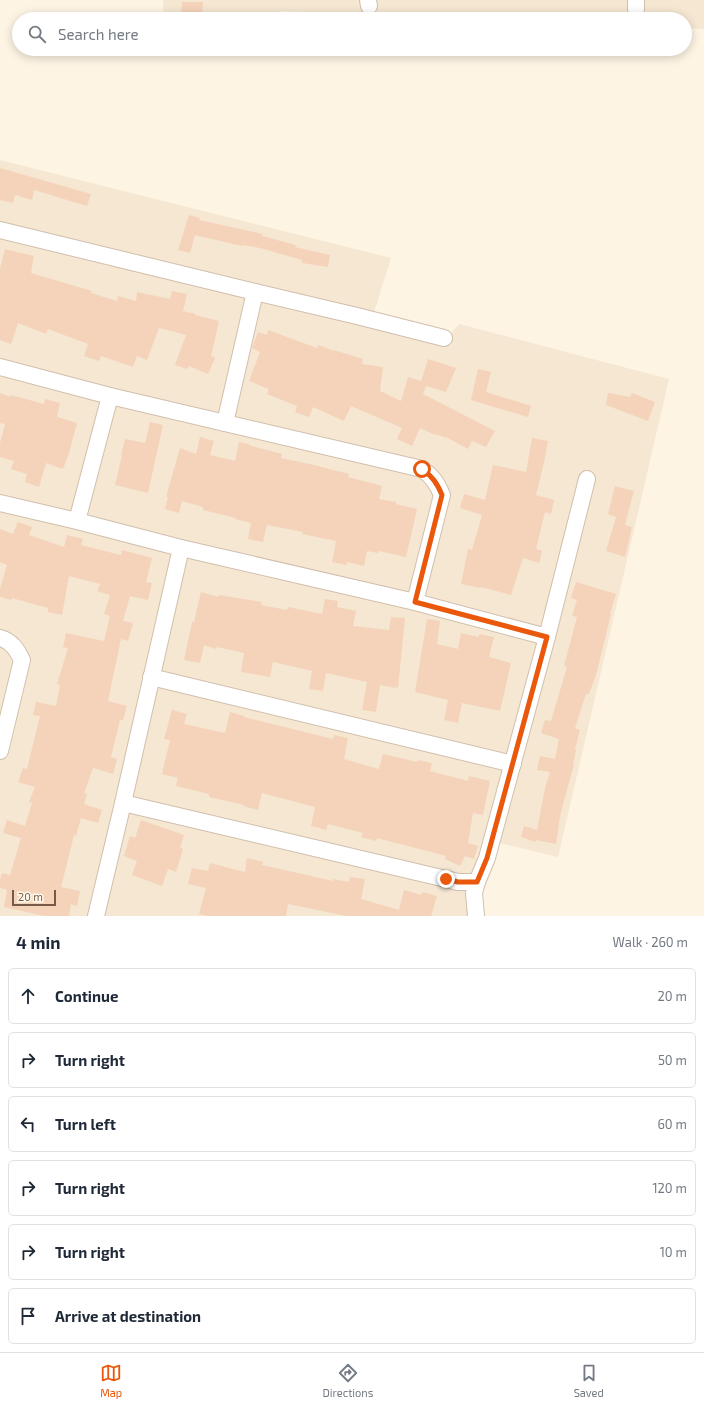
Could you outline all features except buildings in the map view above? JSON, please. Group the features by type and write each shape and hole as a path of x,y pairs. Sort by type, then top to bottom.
{"street":[{"path":"0,230 444,338"},
{"path":"225,423 255,292"},
{"path":"0,367 110,396 422,469 438,484 442,495 415,602"},
{"path":"77,521 110,396"},
{"path":"476,916 474,893 487,858 513,764 587,479"},
{"path":"0,503 181,548 415,602 547,637"},
{"path":"96,916 181,548"},
{"path":"0,638 5,639 15,646 22,660 0,752"},
{"path":"152,677 513,764"},
{"path":"123,803 458,882 477,882"}],"shaded area":[{"path":"163,0 704,0 704,29 692,28 692,12 164,12"},
{"path":"0,160 391,258 370,325 441,345 459,324 669,379 558,857 487,840 470,916 0,916"}],"route":[{"path":"422,469 438,484 442,495 415,602 547,637 483,868 477,882 458,882 446,879"}]}
